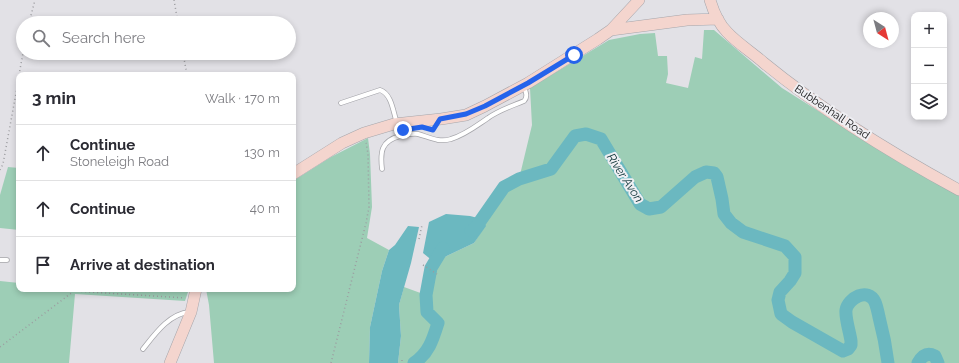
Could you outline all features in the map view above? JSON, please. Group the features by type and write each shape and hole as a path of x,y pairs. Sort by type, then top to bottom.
{"street":[{"path":"296,172 342,143 364,133 397,123 440,119 466,114 523,86 574,55 611,30 639,0"},
{"name":"Bubbenhall Road","path":"710,0 726,32 786,80 822,107 876,142 959,190"},
{"path":"611,30 687,20 718,18"},
{"path":"170,363 191,312 196,294"}],"lane":[{"path":"382,169 381,154 383,147 392,138 408,134 416,134 436,140 446,141 452,139 472,129 489,117 524,101 526,99 526,94 523,86"},
{"path":"341,103 380,90 389,96 397,123"},
{"path":"0,260 6,260"},
{"path":"143,349 170,319 181,313 191,312"}],"path":[{"path":"31,16 35,0"},
{"path":"174,0 177,16"},
{"path":"20,72 22,60"},
{"path":"184,60 186,72"},
{"path":"0,170 3,164 16,92"},
{"path":"331,363 369,207 368,154 366,142 368,141"},
{"path":"419,239 422,225"},
{"path":"423,264 437,274"},
{"path":"0,347 73,292"},
{"path":"115,292 196,294"}],"green space":[{"path":"704,30 714,30 782,88 902,164 959,195 959,363 398,363 401,336 399,305 404,287 426,295 431,268 434,262 474,243 485,226 482,219 504,187 519,179 532,125 530,88 609,40 640,34 655,33 658,56 667,56 668,74 666,83 688,88 695,57 702,59"},
{"path":"368,138 372,207 367,238 389,250 382,271 370,327 369,363 214,363 207,292 296,292 296,179 331,157"},
{"path":"8,167 16,168 16,230 0,228 0,195"},
{"path":"0,281 16,283 16,292 188,292 185,301 75,294 69,363 0,363"}],"water":[{"path":"446,214 470,216 482,219 486,226 474,243 434,262 423,253 429,222"},
{"path":"408,226 419,227 399,305 401,336 398,363 369,363 370,327 382,271 389,250 395,245"}],"waterway":[{"name":"River Avon","path":"471,231 474,230 504,187 519,179 551,169 575,136 586,134 601,139 640,204 649,209 661,207 695,177 706,172 714,173 717,177 724,214 731,223 743,232 785,246 795,257 795,273 780,292 778,300 781,314 792,322 843,351 848,349 851,345 846,310 854,298 868,295 875,302 888,363"},
{"name":"River Avon","path":"414,363 427,350 438,323 427,312 426,295 431,268 443,248"},
{"name":"River Avon","path":"918,363 921,358 930,354 935,356 938,363"}],"route":[{"path":"403,130 422,127 433,130 440,119 466,114 485,106 528,83 574,55"}]}
